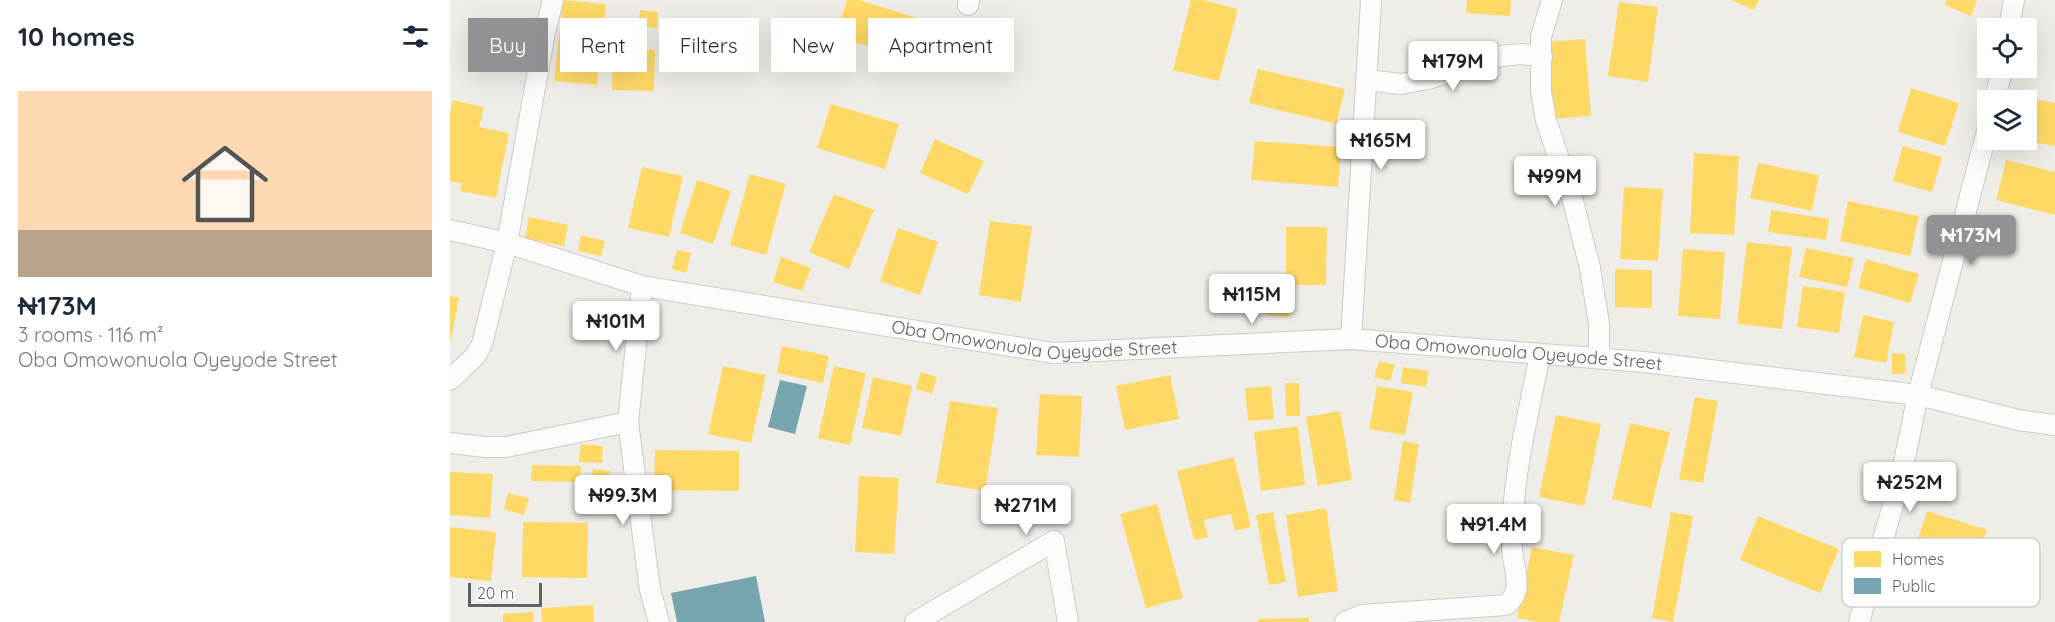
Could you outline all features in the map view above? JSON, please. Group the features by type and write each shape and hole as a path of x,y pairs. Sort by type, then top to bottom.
{"street":[{"path":"450,380 476,356 482,344 507,243 545,32 553,0"},
{"path":"1351,339 1371,0"},
{"path":"1552,0 1541,37 1541,92 1546,120 1573,201 1590,268 1599,324 1599,358"},
{"path":"2011,18 2014,0"},
{"path":"1368,80 1400,84 1428,80 1501,56 1522,54 1542,57"},
{"path":"1883,538 1900,481 1918,395 1982,150"},
{"name":"Oba Omowonuola Oyeyode Street","path":"450,230 507,243 642,286 1053,353 1351,339 1599,358 1918,395 2018,420 2055,424"},
{"path":"642,286 628,422 650,590 659,622"},
{"path":"1345,622 1362,615 1506,605 1514,599 1517,588 1512,547 1515,489 1540,354"},
{"path":"450,443 506,447 628,422"},
{"path":"915,622 1054,542 1068,622"},
{"path":"1859,622 1863,607"}],"building: Homes":[{"path":"563,0 606,4 604,18 561,18"},
{"path":"847,0 859,0 917,18 868,18 868,46 856,43 856,18 841,18"},
{"path":"1191,0 1203,0 1238,9 1219,81 1173,70"},
{"path":"1467,0 1511,0 1510,16 1466,13"},
{"path":"1731,0 1759,0 1754,10"},
{"path":"1947,0 1977,0 1971,16 1945,5"},
{"path":"1619,2 1658,7 1648,82 1608,76"},
{"path":"640,10 658,12 657,28 647,27 647,18 639,18"},
{"path":"560,27 560,72 598,72 597,85 554,81"},
{"path":"1585,39 1591,116 1552,119 1547,42"},
{"path":"647,50 655,50 654,91 612,90 612,72 647,72"},
{"path":"1258,69 1345,89 1336,124 1249,103"},
{"path":"1911,88 1959,103 1945,146 1898,132"},
{"path":"453,100 484,107 479,127 509,133 496,198 460,191 462,184 450,181 450,113"},
{"path":"2037,100 2055,103 2055,146 2037,143"},
{"path":"831,104 899,124 885,169 817,148"},
{"path":"935,139 984,161 968,194 920,173"},
{"path":"1255,141 1341,147 1338,187 1251,180"},
{"path":"1903,146 1942,157 1932,192 1893,181"},
{"path":"1694,153 1739,156 1734,235 1690,233"},
{"path":"2006,160 2055,172 2055,215 1996,200"},
{"path":"1758,163 1819,175 1812,211 1750,198"},
{"path":"642,167 683,176 669,237 628,228"},
{"path":"750,174 786,184 766,255 730,245"},
{"path":"697,180 731,191 713,244 680,233"},
{"path":"1624,187 1663,189 1658,261 1620,259"},
{"path":"834,194 874,210 849,269 809,252"},
{"path":"1848,201 1919,216 1910,256 1840,241"},
{"path":"1771,210 1829,219 1826,240 1768,232"},
{"path":"529,217 568,225 564,246 525,239"},
{"path":"990,221 1032,226 1021,302 979,295"},
{"path":"1286,227 1327,227 1326,285 1286,285"},
{"path":"898,228 938,242 920,295 880,281"},
{"path":"581,235 605,241 601,256 578,251"},
{"path":"1747,242 1792,247 1782,329 1737,324"},
{"path":"1806,248 1854,258 1847,287 1799,277"},
{"path":"1683,249 1725,252 1720,319 1678,316"},
{"path":"677,250 691,253 686,273 672,269"},
{"path":"781,257 811,268 802,291 773,282"},
{"path":"1866,259 1919,274 1910,303 1858,288"},
{"path":"1615,269 1652,270 1652,308 1615,307"},
{"path":"1803,286 1845,292 1839,333 1797,327"},
{"path":"1269,290 1292,292 1289,317 1266,315"},
{"path":"450,296 459,298 451,339 450,339"},
{"path":"1863,315 1894,322 1886,363 1854,357"},
{"path":"782,346 829,356 823,383 777,373"},
{"path":"1892,353 1905,354 1905,374 1892,374"},
{"path":"1379,361 1395,365 1390,381 1374,377"},
{"path":"723,366 766,375 751,443 708,434"},
{"path":"834,366 866,373 850,445 818,438"},
{"path":"1403,367 1429,371 1426,387 1401,383"},
{"path":"921,372 937,377 932,394 916,389"},
{"path":"1170,375 1179,419 1125,430 1116,386"},
{"path":"873,377 912,386 901,436 862,428"},
{"path":"1285,383 1299,383 1300,416 1286,416"},
{"path":"1271,386 1274,419 1248,421 1245,388"},
{"path":"1377,386 1413,392 1405,435 1369,429"},
{"path":"1040,394 1082,396 1079,457 1036,455"},
{"path":"1695,397 1718,401 1703,483 1679,479"},
{"path":"950,401 998,408 985,491 936,483"},
{"path":"1340,411 1352,480 1318,486 1306,417"},
{"path":"1556,415 1601,424 1584,506 1539,497"},
{"path":"1630,423 1670,432 1651,508 1612,499"},
{"path":"1298,426 1305,485 1261,491 1254,432"},
{"path":"1403,441 1419,444 1410,503 1394,500"},
{"path":"581,444 603,446 602,463 579,462"},
{"path":"655,450 739,451 739,491 654,490"},
{"path":"1234,457 1251,527 1235,531 1231,514 1204,520 1208,537 1194,540 1177,471"},
{"path":"532,465 581,466 580,482 531,481"},
{"path":"593,469 610,471 608,490 591,487"},
{"path":"450,472 493,474 490,518 450,515"},
{"path":"859,476 899,478 894,554 855,552"},
{"path":"508,493 529,498 524,515 504,509"},
{"path":"1157,504 1183,598 1146,608 1120,514"},
{"path":"1326,508 1338,591 1298,597 1286,515"},
{"path":"1927,511 1987,530 1984,538 1918,538"},
{"path":"1273,512 1286,582 1269,585 1256,515"},
{"path":"1671,512 1693,516 1673,622 1652,618"},
{"path":"1758,516 1839,549 1820,593 1740,560"},
{"path":"523,522 588,523 587,578 522,577"},
{"path":"450,527 496,532 491,581 450,577"},
{"path":"1532,547 1574,555 1559,622 1538,622 1517,618"},
{"path":"593,605 594,622 542,622 541,608"},
{"path":"533,612 533,622 503,622 503,614"},
{"path":"1309,618 1309,622 1258,622 1258,619"}],"building: Public":[{"path":"780,380 807,386 795,434 768,427"},
{"path":"756,576 765,622 677,622 671,593"}]}
